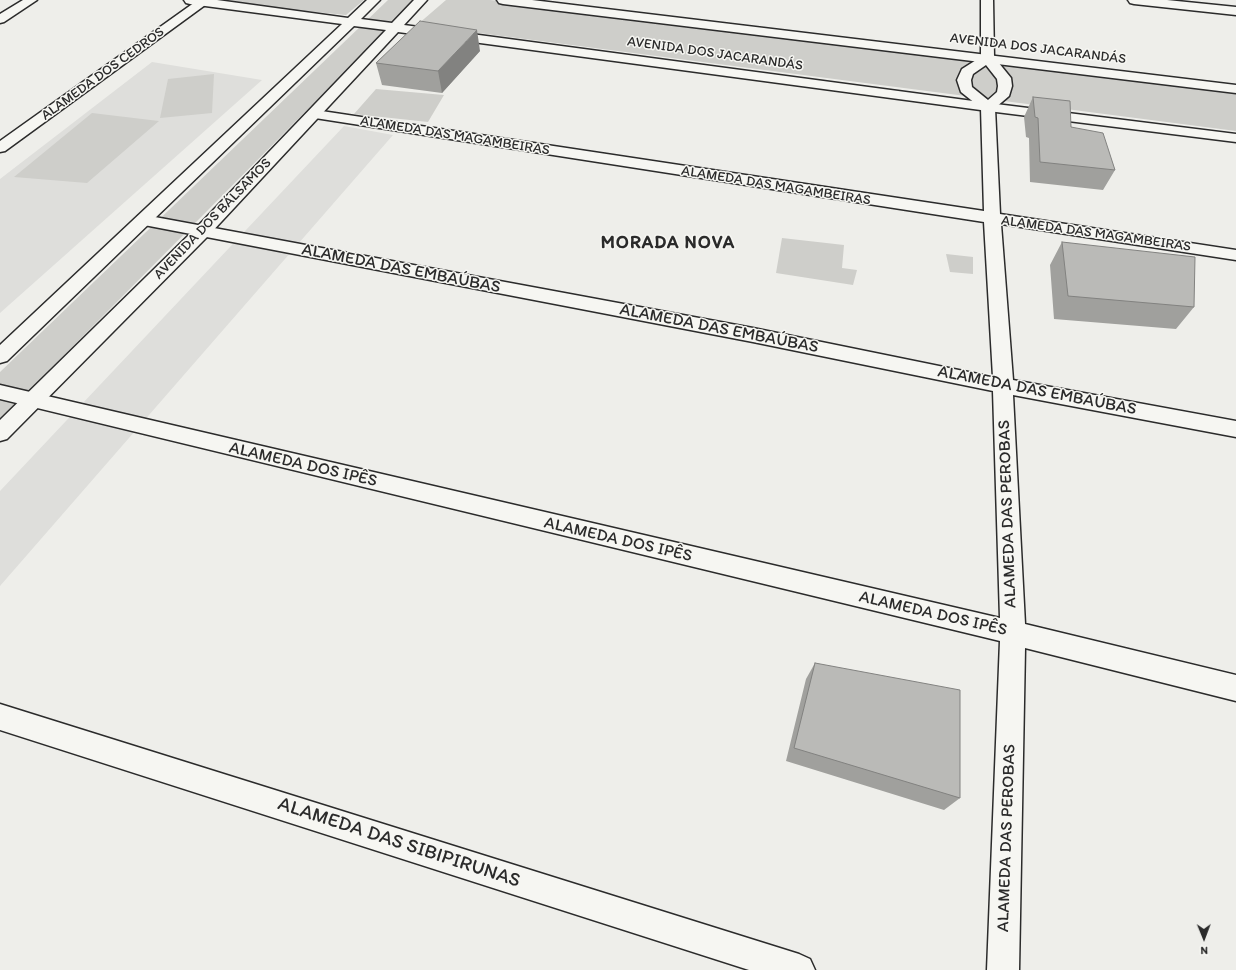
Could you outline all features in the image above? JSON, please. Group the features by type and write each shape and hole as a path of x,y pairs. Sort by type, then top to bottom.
{"street":[{"path":"0,19 31,0"},
{"name":"AVENIDA DOS JACARANDÁS","path":"190,0 988,107 1236,138"},
{"path":"0,356 374,0"},
{"name":"AVENIDA DOS BÁLSAMOS","path":"0,433 202,232 421,0"},
{"name":"AVENIDA DOS JACARANDÁS","path":"503,0 1236,89"},
{"path":"987,0 987,58 1004,78 1005,86 1004,93 988,107 966,88 964,80 966,72 987,58"},
{"path":"1134,0 1236,11"},
{"name":"ALAMEDA DOS CEDROS","path":"0,148 205,1"},
{"name":"ALAMEDA DAS PEROBAS","path":"988,107 992,219 1003,386 1013,633 1003,970"},
{"name":"ALAMEDA DAS MAGAMBEIRAS","path":"315,114 992,219 1236,255"},
{"name":"ALAMEDA DAS EMBAÚBAS","path":"144,220 753,335 1003,386 1236,429"},
{"name":"ALAMEDA DOS IPÊS","path":"0,392 31,401 1013,633 1236,688"},
{"name":"ALAMEDA DAS SIBIPIRUNAS","path":"0,717 799,970"}],"shaded area":[{"path":"226,0 364,0 346,15 222,3"},
{"path":"388,0 416,0 0,420 0,372"},
{"path":"446,0 490,0 586,11 585,13 1236,93 1236,131 417,25"},
{"path":"152,62 262,80 0,313 0,179"},
{"path":"214,74 212,113 160,118 168,79"},
{"path":"376,89 444,95 428,122 354,114"},
{"path":"92,113 159,121 87,183 14,177"},
{"path":"344,126 393,135 0,586 0,491"},
{"path":"782,238 844,245 842,268 857,270 853,285 776,273"},
{"path":"946,254 973,257 973,274 950,272"}],"building":[{"path":"420,21 477,30 438,71 376,63"},
{"path":"1033,97 1070,101 1071,127 1103,133 1115,170 1040,162 1038,118 1035,117"},
{"path":"1062,242 1195,257 1194,307 1068,296"},
{"path":"815,663 960,690 960,798 794,748"}],"district":[{"name":"MORADA NOVA","path":"668,243"}]}
